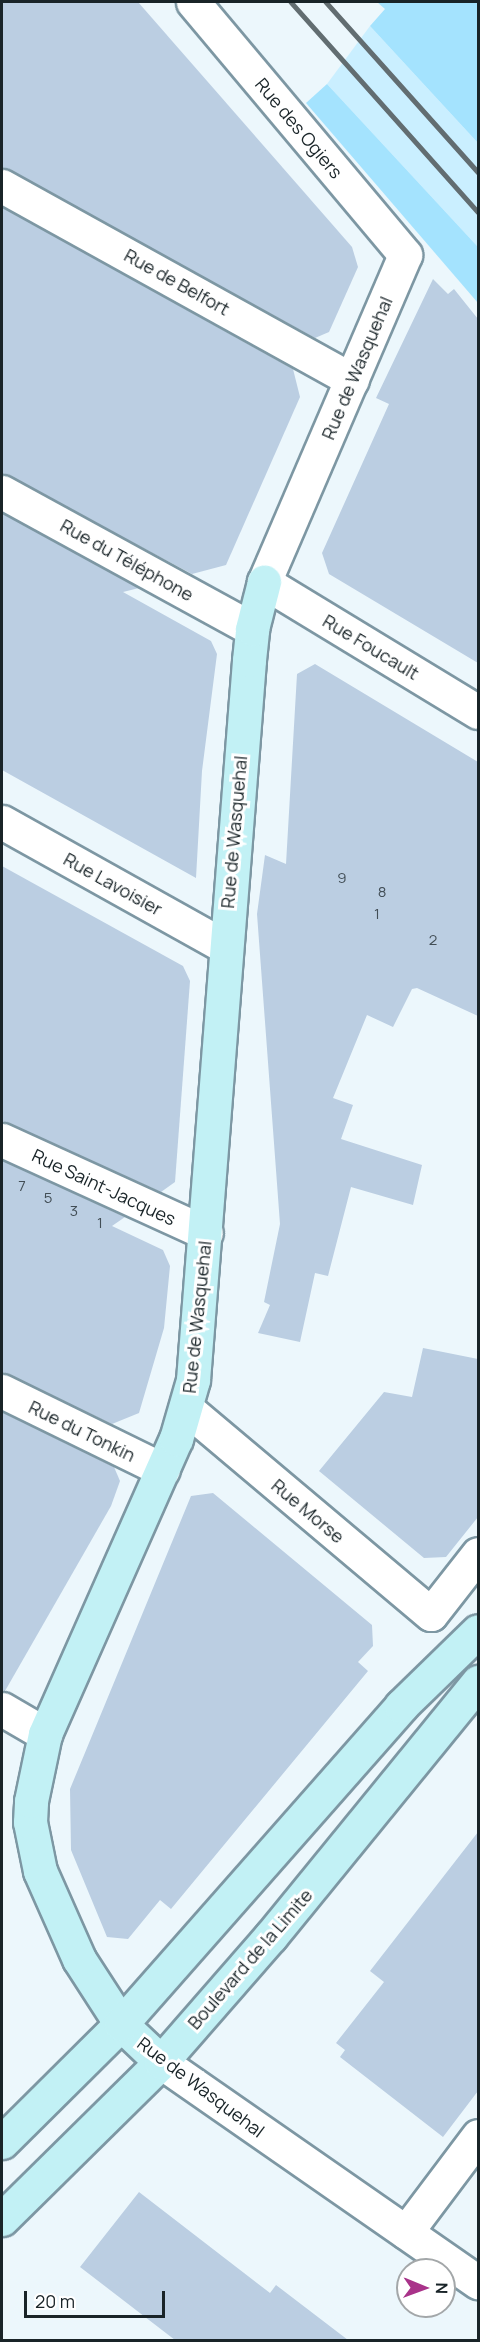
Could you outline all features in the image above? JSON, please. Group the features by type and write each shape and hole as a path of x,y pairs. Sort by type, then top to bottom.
{"street":[{"name":"Rue des Ogiers","path":"193,2 405,255"},
{"name":"Rue de Belfort","path":"2,186 352,380"},
{"name":"Rue de Wasquehal","path":"405,255 264,582 252,629 224,946 198,1346 186,1408 163,1470 45,1734 33,1778 30,1822 40,1871 79,1959 121,2024 161,2062 478,2282"},
{"name":"Rue du Téléphone","path":"2,492 252,629"},
{"name":"Rue Foucault","path":"264,582 478,712"},
{"name":"Rue Lavoisier","path":"2,822 224,946"},
{"name":"Rue Saint-Jacques","path":"2,1140 206,1233"},
{"name":"Rue du Tonkin","path":"2,1391 163,1470"},
{"name":"Rue Morse","path":"186,1408 431,1614 478,1554"},
{"path":"2,2142 121,2024 401,1706 478,1631"},
{"name":"Boulevard de la Limite","path":"2,2219 161,2062 271,1936 478,1682"},
{"path":"2,1709 45,1734"},
{"path":"406,2232 478,2136"}],"shaded area":[{"path":"377,2 478,2 478,143 370,26 385,9"},
{"path":"370,26 478,143 478,247 327,84"},
{"path":"327,84 478,247 478,303 306,103"}],"building":[{"path":"2,2 138,2 352,247 358,267 329,332 315,338 2,167"},
{"path":"2,207 293,369 300,397 226,565 192,574 2,473"},
{"path":"433,279 448,294 454,289 478,319 478,663 329,574 322,553 389,404 376,398"},
{"path":"2,513 139,588 123,592 211,641 217,654 202,771 196,878 2,770"},
{"path":"315,664 478,762 478,1016 417,988 412,989 393,1027 367,1015 333,1098 353,1105 341,1139 422,1165 413,1205 351,1187 328,1276 315,1273 300,1342 258,1333 270,1305 264,1302 280,1224 257,914 265,855 286,864 297,674"},
{"path":"2,866 183,966 190,981 175,1182 161,1192 2,1121"},
{"path":"2,1160 125,1217 112,1226 163,1250 170,1266 164,1328 139,1413 112,1424 2,1372"},
{"path":"423,1348 478,1359 478,1517 446,1557 424,1558 319,1471 384,1392 412,1397"},
{"path":"2,1412 114,1467 120,1481 111,1506 5,1691 2,1690"},
{"path":"213,1493 372,1625 373,1646 358,1662 368,1671 171,1909 160,1900 128,1939 107,1937 71,1850 70,1789 191,1496"},
{"path":"478,1832 478,2091 443,2137 340,2057 345,2050 336,2043 384,1982 370,1971"},
{"path":"139,2192 270,2293 276,2285 348,2340 175,2340 80,2267"}],"railway":[{"path":"291,2 478,212"},
{"path":"326,2 478,172"}]}
